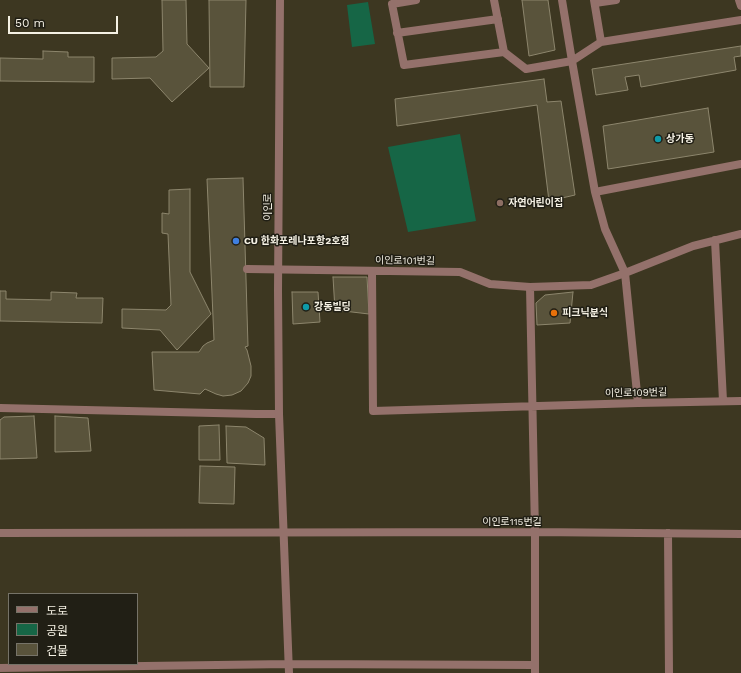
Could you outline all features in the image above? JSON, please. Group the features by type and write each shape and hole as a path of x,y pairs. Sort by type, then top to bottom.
{"street":[{"name":"이인로","path":"280,0 278,269 279,414 289,673"},
{"path":"416,0 392,4 404,65 504,52"},
{"path":"494,0 504,52 526,69 572,61 600,42 741,20"},
{"path":"562,0 595,192 605,229 625,273 638,403"},
{"path":"600,42 601,26 594,2 616,0"},
{"path":"739,0 741,6"},
{"path":"397,33 498,19"},
{"path":"595,192 741,164"},
{"path":"625,273 693,246 741,234"},
{"path":"715,240 723,401"},
{"name":"이인로101번길","path":"247,269 460,272 490,284 530,287 591,285 625,273"},
{"name":"이인로109번길","path":"372,271 373,411 741,401"},
{"path":"0,668 127,669 289,664 535,669 535,532 530,287"},
{"path":"0,408 279,414"},
{"name":"이인로115번길","path":"0,533 535,532 741,534"},
{"path":"668,533 669,673"}],"green space":[{"path":"368,2 375,44 352,47 347,5"},
{"path":"460,134 476,221 408,232 388,147"}],"building":[{"path":"162,0 186,0 187,44 209,68 172,102 150,78 112,79 112,58 156,57 163,51"},
{"path":"209,0 246,0 244,87 210,87"},
{"path":"522,0 548,0 555,50 529,56"},
{"path":"741,46 741,56 734,57 736,70 641,87 639,75 625,77 628,90 596,95 592,69"},
{"path":"43,51 68,52 68,57 94,57 94,82 0,81 0,58 43,59"},
{"path":"544,79 547,102 561,101 575,195 549,201 537,105 397,126 395,99"},
{"name":"상가동","path":"708,108 714,152 608,169 603,126"},
{"path":"243,178 248,346 245,347 251,366 251,376 248,383 241,391 232,395 223,396 205,389 200,394 154,390 152,352 199,352 203,346 214,340 207,179"},
{"path":"190,189 190,272 211,314 177,350 160,330 122,328 122,309 166,310 171,305 168,234 162,233 162,213 169,214 169,190"},
{"path":"333,277 367,277 369,314 335,310"},
{"path":"0,291 6,291 6,299 51,300 51,292 77,293 76,298 103,298 102,323 0,321"},
{"name":"강동빌딩","path":"292,292 318,292 320,322 293,324"},
{"name":"피크닉분식","path":"573,292 570,323 537,325 536,303 545,295"},
{"path":"34,416 37,458 0,459 0,420 4,417"},
{"path":"55,416 88,418 91,451 55,452"},
{"path":"219,425 220,460 199,460 199,426"},
{"path":"226,426 246,427 264,438 265,465 227,463"},
{"path":"200,466 235,467 234,504 199,503"}],"place":[{"name":"상가동","path":"658,139"},
{"name":"자연어린이집","path":"500,203"},
{"name":"CU 한화포레나포항2호점","path":"236,241"},
{"name":"강동빌딩","path":"306,307"},
{"name":"피크닉분식","path":"554,313"}]}
